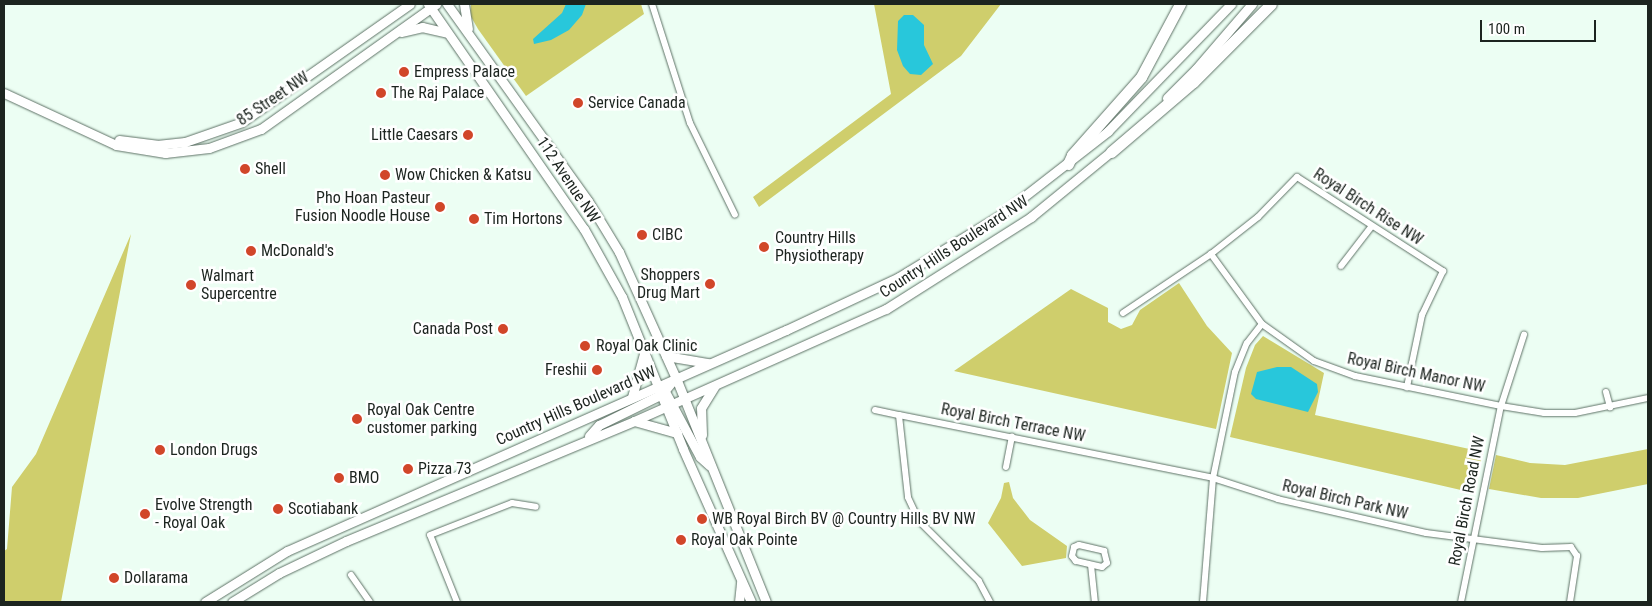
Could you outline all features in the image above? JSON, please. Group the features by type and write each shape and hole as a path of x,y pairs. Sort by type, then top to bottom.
{"highway":[{"path":"1068,164 1072,155 1141,77 1180,4"},
{"path":"1111,152 1186,89 1271,4"}],"main road":[{"name":"85 Street NW","path":"83,129 125,142 158,145 185,142 224,130 262,110 400,8 410,4"},
{"name":"112 Avenue NW","path":"447,4 606,230 632,277 706,453"},
{"path":"464,4 469,34"},
{"name":"Country Hills Boulevard NW","path":"205,602 287,551 632,397 662,390 676,378 899,277 998,216 1068,164 1145,95 1231,4"},
{"name":"Country Hills Boulevard NW","path":"232,602 304,560 587,438 634,421 886,309 1016,227 1111,152 1196,69 1252,4"},
{"name":"85 Street NW","path":"4,93 116,145 146,151 180,153 226,144 261,129 398,32 432,5"},
{"name":"112 Avenue NW","path":"432,5 447,33 584,229 622,297 670,405"},
{"path":"398,32 422,27 447,33"},
{"path":"632,397 645,350"},
{"path":"666,356 710,363"},
{"path":"715,385 702,403 699,417 706,453 766,602"},
{"path":"587,438 599,425 662,390"},
{"path":"670,405 700,457 711,467"},
{"path":"670,405 677,433 751,602"},
{"path":"634,421 677,433"},
{"path":"739,602 741,579"}],"street":[{"path":"652,4 690,123 735,215"},
{"name":"Royal Birch Rise NW","path":"1211,254 1258,217 1297,177 1370,227 1443,271 1422,315 1407,387"},
{"path":"1341,266 1370,227"},
{"path":"1123,313 1211,254 1262,324 1247,343 1236,372 1213,478 1203,602"},
{"name":"Royal Birch Manor NW","path":"1262,324 1314,361 1355,376 1501,406 1544,412 1575,413 1648,398"},
{"name":"Royal Birch Road NW","path":"1461,602 1501,406 1524,335"},
{"path":"1606,392 1610,407"},
{"name":"Royal Birch Terrace NW","path":"875,410 1213,478"},
{"path":"899,415 908,497 919,521 979,581 990,602"},
{"path":"1006,467 1012,437"},
{"name":"Royal Birch Park NW","path":"1213,478 1278,499 1426,533 1542,548 1571,547 1577,556 1570,602"},
{"path":"457,602 430,535 512,503 536,507"},
{"path":"1079,545 1104,551 1107,563 1102,567 1091,565 1076,561 1072,556 1074,547 1079,545"},
{"path":"1091,565 1095,602"},
{"path":"351,575 367,594 370,602"}],"shaded area":[{"path":"471,4 641,4 644,14 526,96 478,29 470,15"},
{"path":"874,4 1001,4 961,56 759,207 753,197 891,94"},
{"path":"131,234 61,602 4,602 4,551 7,549 12,487 36,454"},
{"path":"1179,283 1207,326 1232,353 1216,429 954,371 1071,289 1108,308 1108,322 1121,329 1132,325 1140,310"},
{"path":"1263,336 1324,373 1315,415 1483,452 1474,493 1230,437 1246,368 1255,345"},
{"path":"1648,449 1648,484 1578,498 1541,498 1489,489 1496,455 1530,463 1565,465"},
{"path":"1009,482 1013,498 1030,520 1067,546 1066,558 1022,566 988,523 1001,498 1004,483"}],"water":[{"path":"566,4 586,4 582,15 569,30 551,40 534,44 533,39 562,13"},
{"path":"904,15 913,15 924,25 924,45 933,64 921,75 910,74 903,66 897,50 898,21"},
{"path":"1277,367 1291,367 1317,384 1318,392 1308,412 1256,399 1251,394 1257,372"}],"place":[{"name":"Empress Palace","path":"404,72"},
{"name":"The Raj Palace","path":"381,93"},
{"name":"Service Canada","path":"578,103"},
{"name":"Little Caesars","path":"468,135"},
{"name":"Shell","path":"245,169"},
{"name":"Wow Chicken & Katsu","path":"385,175"},
{"name":"Pho Hoan Pasteur Fusion Noodle House","path":"440,207"},
{"name":"Tim Hortons","path":"474,219"},
{"name":"CIBC","path":"642,235"},
{"name":"Country Hills Physiotherapy","path":"764,247"},
{"name":"McDonald's","path":"251,251"},
{"name":"Shoppers Drug Mart","path":"710,284"},
{"name":"Walmart Supercentre","path":"191,285"},
{"name":"Canada Post","path":"503,329"},
{"name":"Royal Oak Clinic","path":"585,346"},
{"name":"Freshii","path":"597,370"},
{"name":"Royal Oak Centre customer parking","path":"357,419"},
{"name":"London Drugs","path":"160,450"},
{"name":"Pizza 73","path":"408,469"},
{"name":"BMO","path":"339,478"},
{"name":"Scotiabank","path":"278,509"},
{"name":"Evolve Strength - Royal Oak","path":"145,514"},
{"name":"WB Royal Birch BV @ Country Hills BV NW","path":"702,519"},
{"name":"Royal Oak Pointe","path":"681,540"},
{"name":"Dollarama","path":"114,578"}]}
